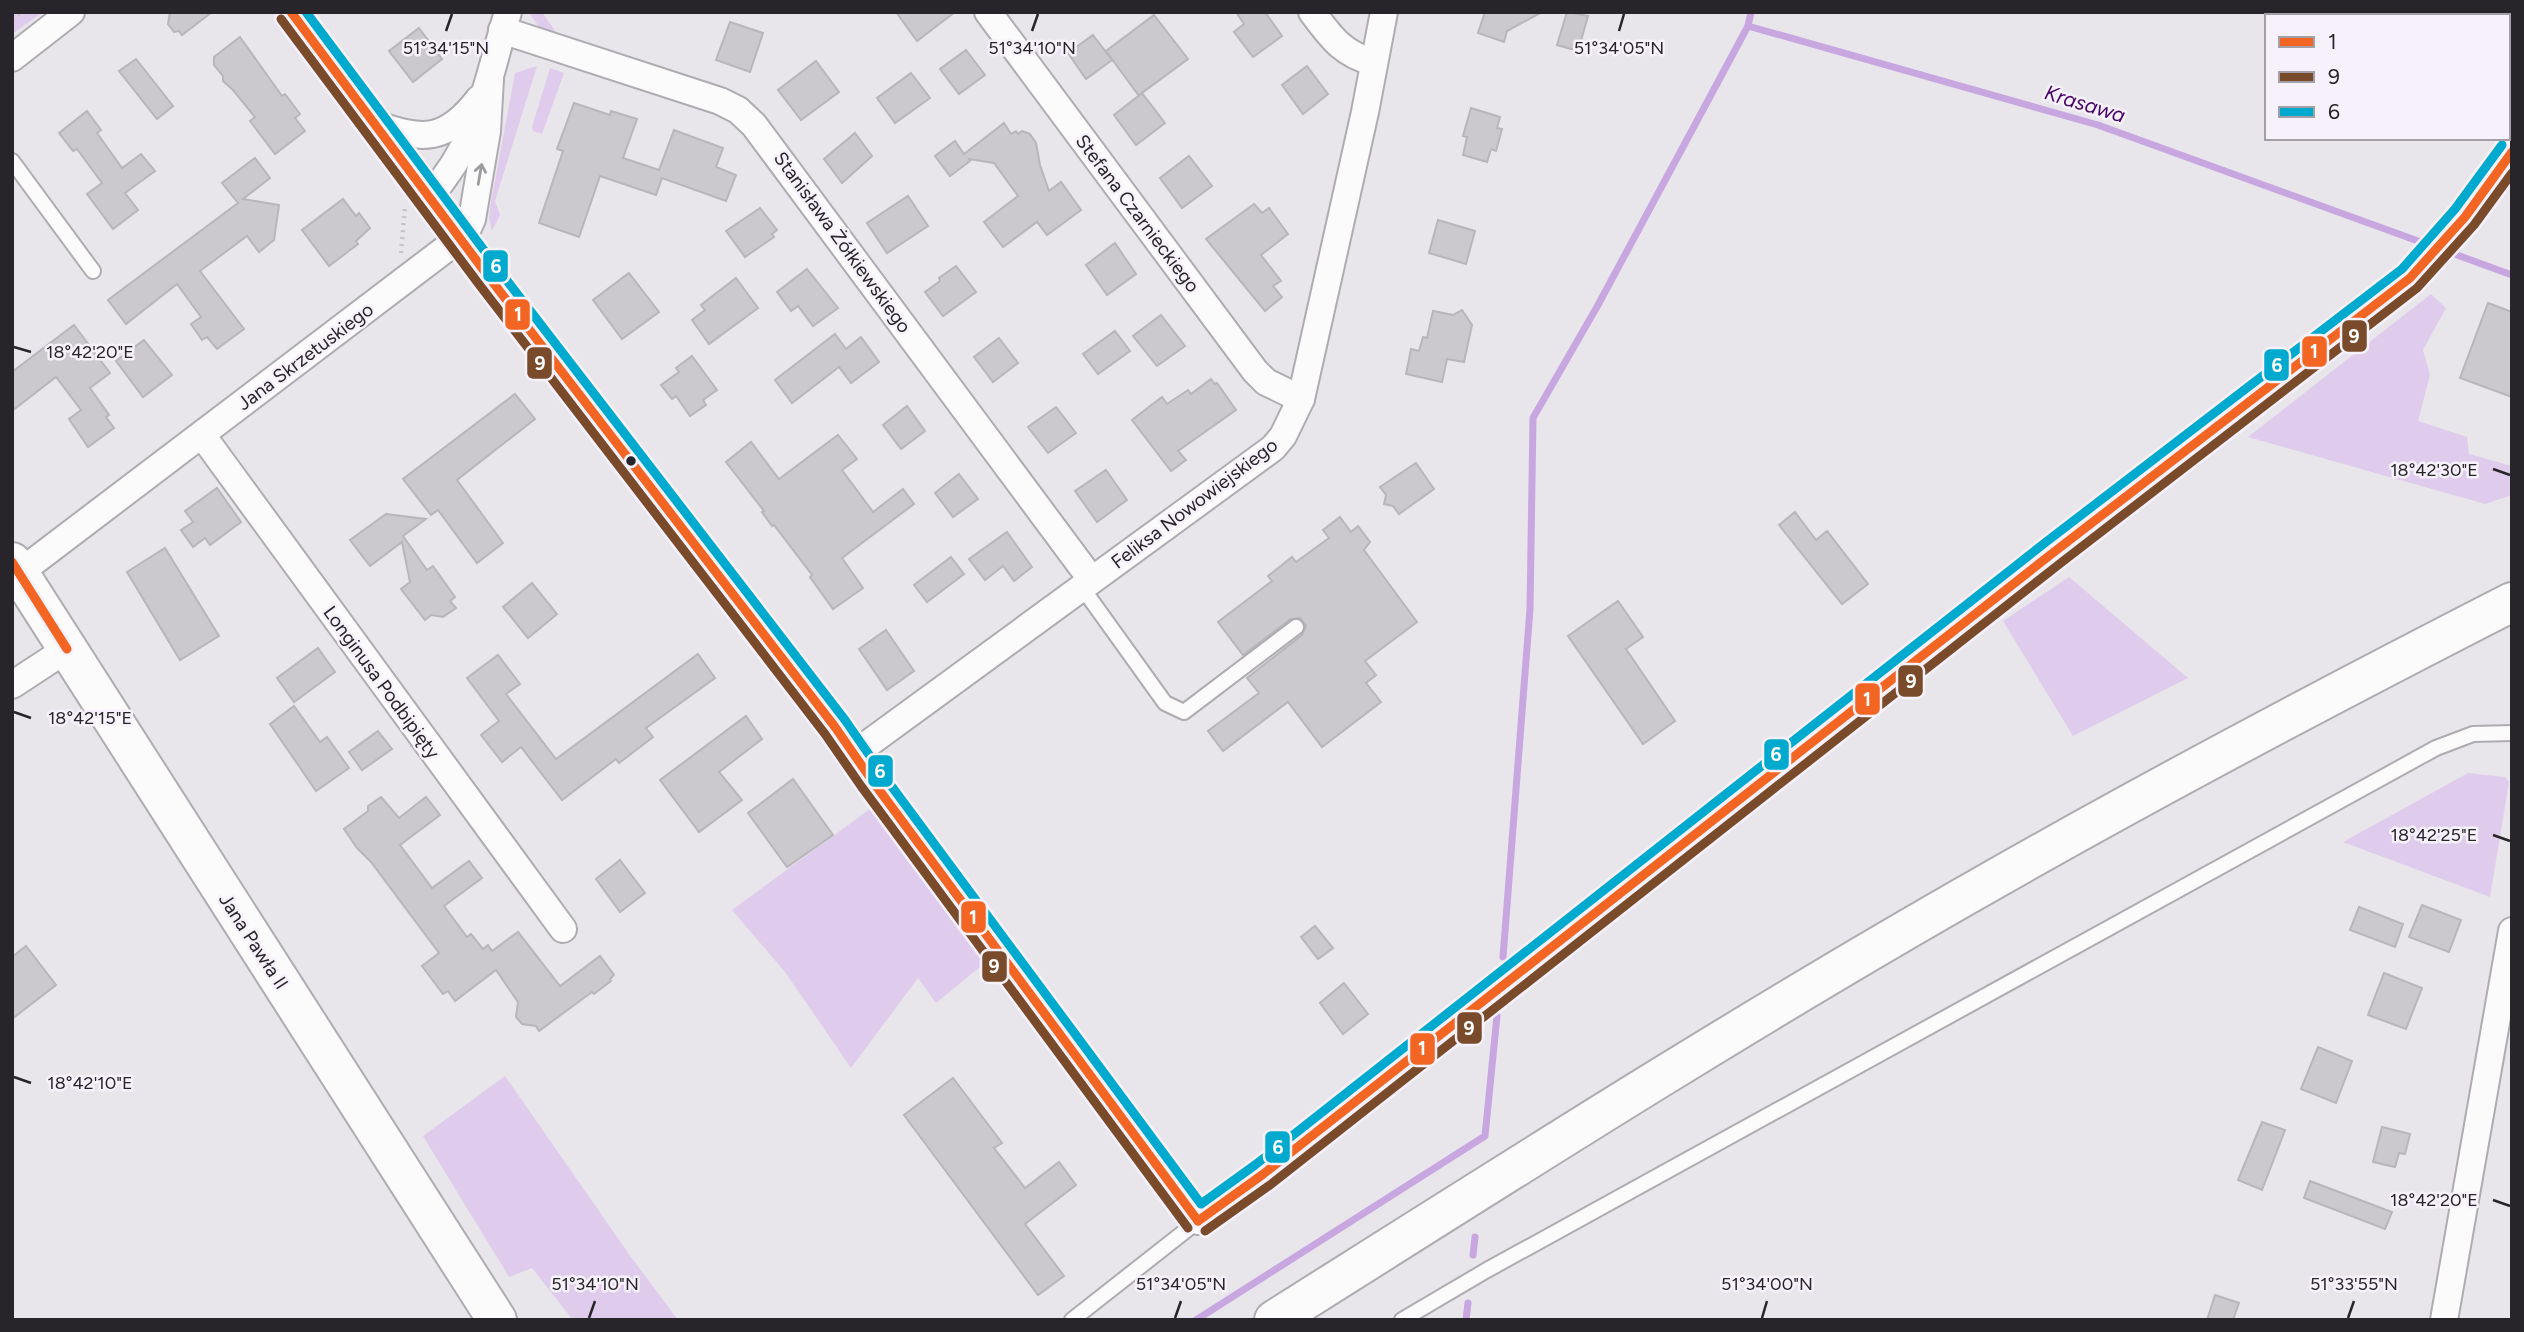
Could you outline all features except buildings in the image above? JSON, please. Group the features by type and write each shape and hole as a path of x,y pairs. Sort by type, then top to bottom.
{"main road":[{"name":"Jana Pawła II","path":"16,568 497,1320"},
{"path":"1274,1320 1560,1139 1946,907 2231,749 2512,603"}],"street":[{"path":"12,58 71,12"},
{"path":"291,12 375,124 417,198 460,238 853,754 1198,1221 1262,1175 2054,551 2410,278 2465,217 2512,152"},
{"name":"Stefana Czarnieckiego","path":"988,12 1255,371 1266,382 1301,399"},
{"path":"1312,12 1339,45 1354,57 1373,62"},
{"name":"Feliksa Nowowiejskiego","path":"853,754 1273,449 1289,426 1301,399 1362,125 1384,12"},
{"name":"Jana Skrzetuskiego","path":"417,198 460,156 482,106 505,21"},
{"name":"Stanisława Żółkiewskiego","path":"505,21 710,97 738,110 754,125 1086,583"},
{"name":"Jana Skrzetuskiego","path":"375,124 420,136 452,128 479,100 490,79"},
{"name":"Jana Skrzetuskiego","path":"16,568 202,435 460,238 472,219 487,131 490,79"},
{"name":"Longinusa Podbipięty","path":"202,435 563,929"},
{"path":"12,685 67,649"},
{"path":"2444,1320 2512,930"}],"lane":[{"path":"12,161 93,271"},
{"path":"1086,583 1165,703 1184,712 1296,627"},
{"path":"1402,1320 1487,1270 2436,748 2473,734 2512,733"},
{"path":"1072,1320 1198,1221"}],"path":[{"path":"12,19 22,12"},
{"path":"401,263 417,198"}],"shaded area":[{"path":"12,12 43,12 12,34"},
{"path":"529,12 542,12 558,35 539,27"},
{"path":"537,66 495,201 500,215 492,231 490,208 515,73"},
{"path":"550,68 564,73 542,134 533,131 532,127"},
{"path":"2431,294 2446,308 2423,350 2430,375 2418,421 2467,437 2469,454 2512,466 2512,495 2485,504 2248,437"},
{"path":"2069,577 2188,678 2073,736 2003,621"},
{"path":"2468,773 2505,777 2509,782 2490,897 2343,842"},
{"path":"870,809 986,962 936,1003 918,978 851,1068 785,972 732,910"},
{"path":"505,1076 678,1320 573,1320 532,1268 509,1277 423,1136"}],"waterway":[{"path":"1503,957 1530,609 1533,418 1598,305 1748,26 1751,12"},
{"name":"Krasawa","path":"1748,26 2098,125 2418,241"},
{"name":"Krasawa","path":"2457,255 2512,275"},
{"path":"1196,1320 1485,1136 1497,1016"},
{"path":"1473,1255 1475,1237"},
{"path":"1466,1320 1468,1303"}],"transit line":[{"name":"1","path":"291,12 488,276 835,727 1198,1221"},
{"name":"6","path":"306,12 498,269 845,720 1201,1204 1255,1165 2046,542 2402,269 2455,209 2502,145"},
{"name":"9","path":"281,19 478,283 825,734 1188,1228"},
{"name":"1","path":"1198,1221 1262,1175 2054,552 2410,278 2465,217 2512,152"},
{"name":"9","path":"1205,1231 1270,1185 2062,562 2417,288 2474,225 2512,173"},
{"name":"1","path":"12,562 67,649"}]}
